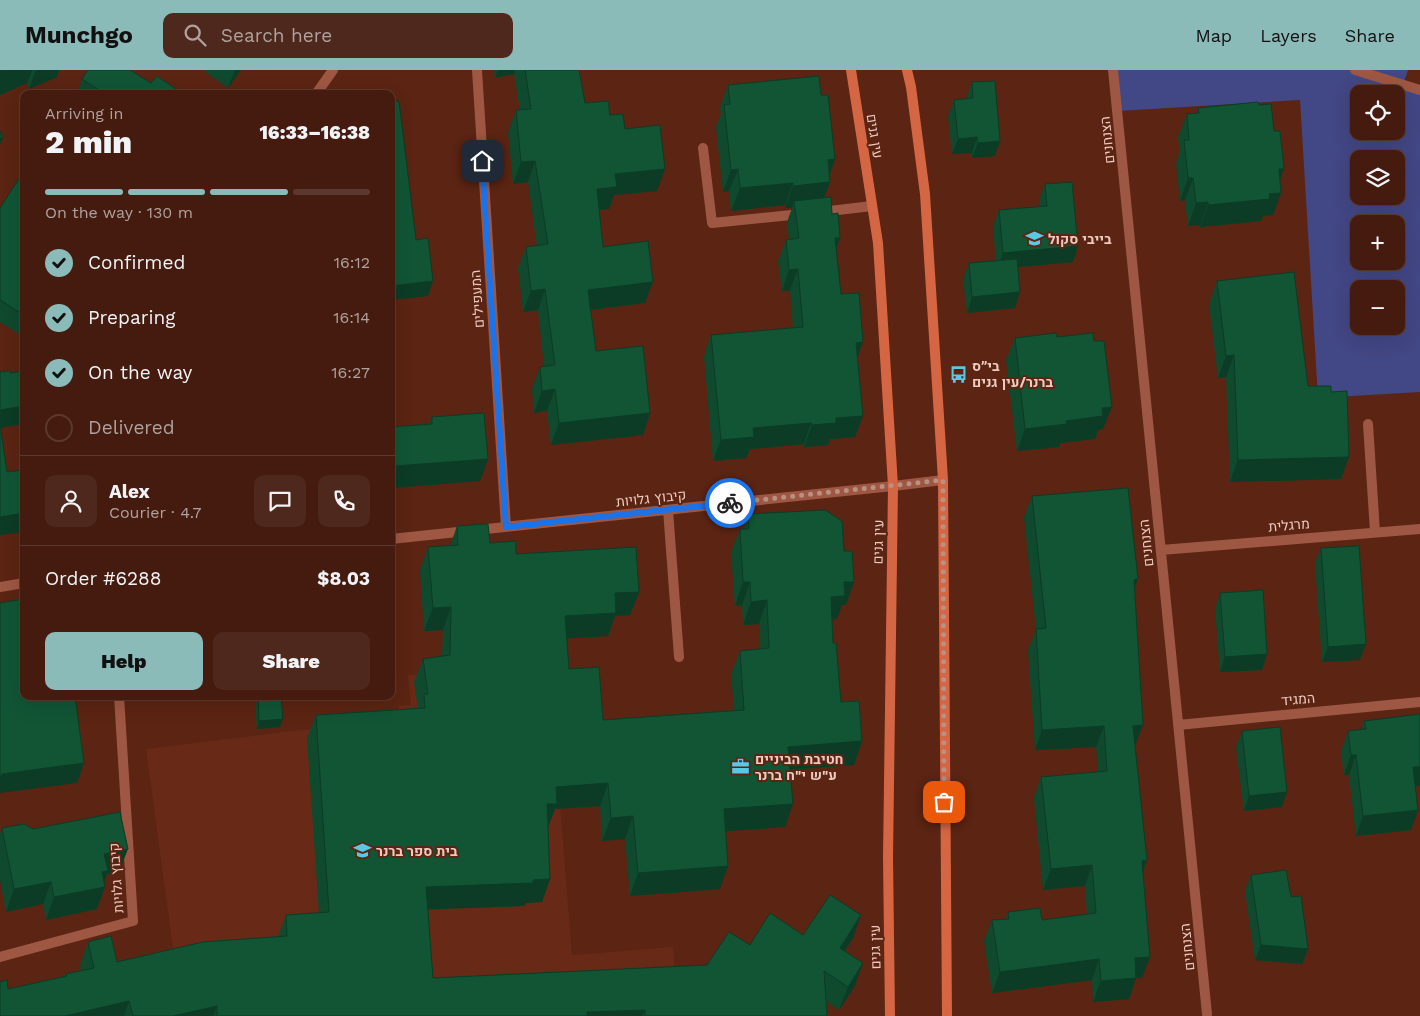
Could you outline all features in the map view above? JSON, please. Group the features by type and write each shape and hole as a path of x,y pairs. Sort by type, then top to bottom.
{"main road":[{"name":"עין גנים","path":"851,70 878,243 893,486 888,857 890,1016"},
{"path":"907,70 912,88 925,194 943,480 947,1016"}],"street":[{"path":"319,90 333,70"},
{"name":"המעפילים","path":"477,70 506,527"},
{"name":"הצנחנים","path":"1113,70 1207,1014"},
{"path":"1355,70 1420,90"},
{"path":"704,148 712,223 872,206"},
{"path":"1368,424 1375,532"},
{"name":"קיבוץ גלויות","path":"395,539 943,480"},
{"path":"668,510 679,657"},
{"name":"מרגלית","path":"1161,550 1420,528"},
{"path":"0,587 20,584"},
{"name":"קיבוץ גלויות","path":"0,957 133,921 119,700"},
{"name":"המגיד","path":"1178,725 1420,702"}],"shaded area":[{"path":"1113,70 1408,70 1403,85 1350,85 1350,140 1405,140 1405,86 1420,90 1420,392 1318,398 1300,100 1118,111"},
{"name":"בית ספר ברנר","path":"501,674 556,754 572,955 673,947 679,1016 182,1016 146,749 400,718 399,706 411,705 408,675"}],"building":[{"path":"88,70 130,70 151,83 157,76 177,90 99,90 82,79"},
{"path":"525,70 579,70 585,103 608,101 610,115 623,114 625,129 660,125 665,169 615,174 617,187 597,189 603,247 648,241 653,282 588,290 596,351 643,346 650,413 559,423 555,389 542,391 540,367 555,365 545,289 531,291 526,247 548,244 535,161 521,162 516,110 531,109"},
{"path":"819,76 821,95 828,95 835,159 828,160 830,182 793,186 793,183 740,188 738,169 731,170 724,105 730,104 728,85"},
{"path":"995,81 1000,141 978,143 977,137 958,139 954,100 973,98 972,82"},
{"path":"399,101 416,240 428,238 433,281 395,286 395,102"},
{"path":"1258,102 1259,105 1271,104 1274,131 1280,131 1284,169 1279,169 1281,193 1269,194 1270,199 1208,205 1208,202 1196,203 1193,178 1188,178 1184,140 1189,140 1187,114 1199,113 1198,108"},
{"path":"20,177 20,312 0,300 0,208"},
{"path":"1072,182 1078,246 1003,253 999,210 1047,206 1045,184"},
{"path":"831,197 832,214 838,213 840,238 835,238 841,294 859,293 863,342 856,343 863,416 836,418 836,423 812,425 811,423 753,428 754,437 721,440 711,335 803,327 798,269 789,270 786,240 799,238 794,201"},
{"path":"1017,259 1020,292 972,297 969,263"},
{"path":"1294,272 1308,386 1331,386 1331,392 1347,391 1349,457 1238,460 1234,355 1226,356 1217,281"},
{"path":"1056,333 1057,337 1093,333 1094,341 1104,341 1112,407 1102,408 1103,416 1066,421 1067,424 1025,429 1015,338"},
{"path":"0,372 20,372 20,407 0,410"},
{"path":"484,413 488,459 395,466 395,427 432,424 432,417"},
{"path":"0,424 7,472 20,470 20,514 0,517"},
{"path":"1128,488 1138,579 1134,580 1143,725 1133,726 1147,860 1142,861 1150,957 1135,958 1136,978 1101,981 1099,959 1000,972 992,920 1009,919 1008,912 1040,908 1042,920 1096,913 1092,865 1051,869 1041,777 1107,771 1104,726 1042,730 1036,629 1046,628 1032,496"},
{"path":"825,510 842,521 844,551 852,551 854,582 844,582 845,596 831,597 833,643 836,643 841,702 859,701 862,741 788,747 793,804 724,809 728,866 638,873 633,816 611,818 608,783 556,787 557,804 547,804 550,879 533,880 533,883 426,887 433,978 707,965 729,932 750,945 770,913 803,935 830,895 861,915 840,948 863,963 848,987 824,971 827,1016 645,1016 645,1010 587,1012 587,1016 217,1016 217,1006 173,1016 133,1016 129,1001 65,1016 0,1016 0,982 7,980 8,989 94,968 88,942 111,936 117,962 203,942 287,936 286,915 329,912 316,715 425,708 424,694 428,694 423,659 450,655 451,607 433,608 428,547 458,545 457,526 488,524 490,543 516,541 516,554 636,547 639,592 615,593 616,613 565,616 569,669 599,667 603,720 744,710 740,651 769,648 767,600 751,602 750,582 743,582 740,529 749,529 748,514"},
{"path":"1359,546 1366,644 1328,647 1321,548"},
{"path":"1263,590 1267,654 1225,657 1220,593"},
{"path":"20,600 20,700 76,700 84,763 2,774 0,776 0,603"},
{"path":"258,700 281,700 283,719 259,721"},
{"path":"1420,714 1420,767 1413,767 1418,810 1363,816 1356,755 1351,755 1348,731 1366,729 1364,721"},
{"path":"1280,727 1287,792 1249,796 1242,731"},
{"path":"120,812 128,849 104,854 108,871 102,872 105,887 54,897 51,882 14,889 2,828 24,824 33,829"},
{"path":"1286,870 1291,897 1301,896 1308,949 1261,945 1251,875"}],"way so far":[{"path":"730,503 943,480 944,802"}],"place":[{"name":"בייבי סקול","path":"1034,239"},
{"name":"בי״ס ברנר/עין גנים","path":"958,374"},
{"name":"חטיבת הביניים ע\"ש י\"ח ברנר","path":"741,767"},
{"name":"בית ספר ברנר","path":"362,851"}],"route":[{"path":"482,161 506,527 730,503"}]}
